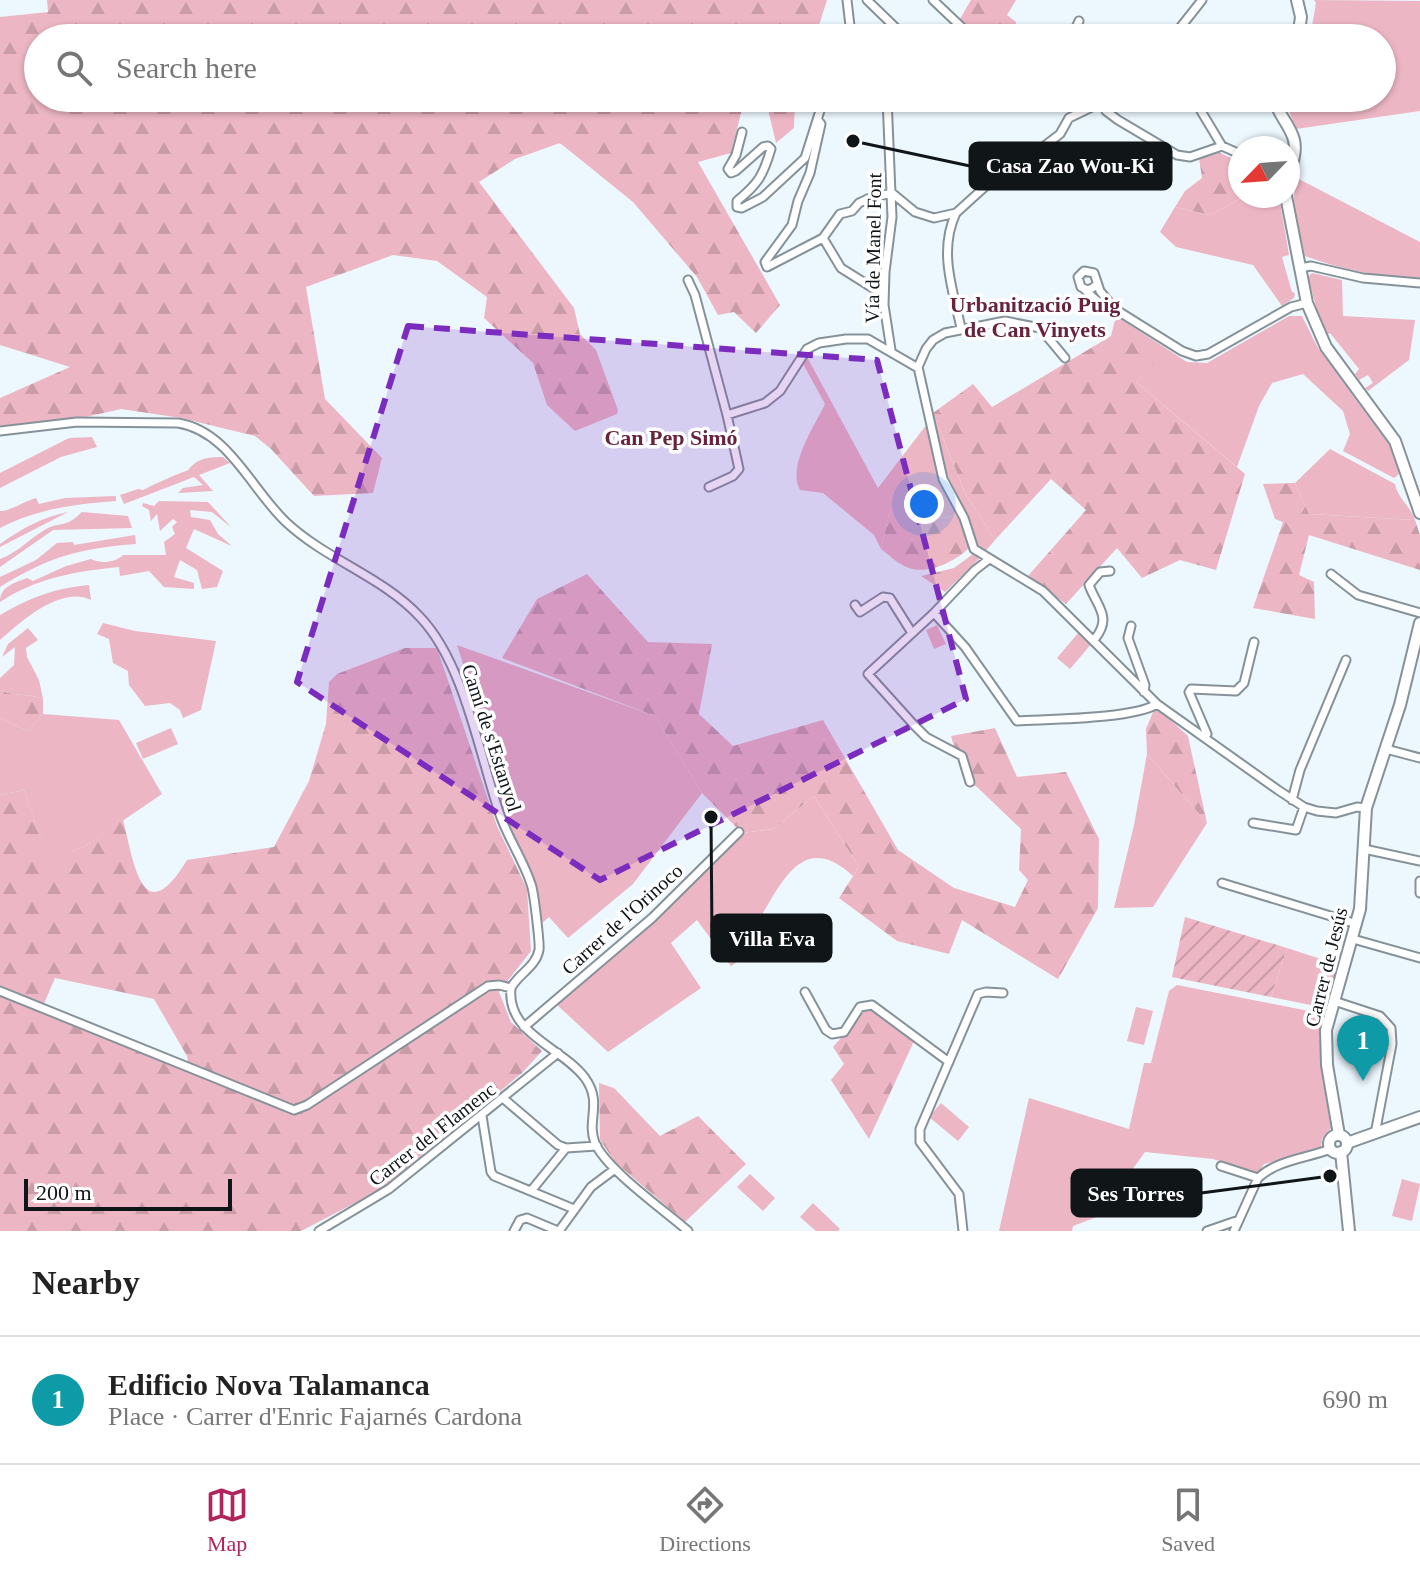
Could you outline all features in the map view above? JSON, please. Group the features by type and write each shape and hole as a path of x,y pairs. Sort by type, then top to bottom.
{"street":[{"path":"847,0 850,24"},
{"path":"867,0 892,24"},
{"path":"933,0 958,24"},
{"path":"1183,24 1202,0"},
{"path":"1297,0 1300,24"},
{"path":"742,132 736,155 728,169 731,173 763,147 771,149 762,177 737,201 737,207 742,208 763,197 805,158 820,112"},
{"name":"Vía de Manel Font","path":"887,112 892,193 884,295 891,350"},
{"path":"961,328 946,259 949,227 956,213 1009,165 1026,160 1060,134 1069,118 1079,112"},
{"path":"1111,112 1118,120 1183,158 1222,146"},
{"path":"1202,112 1222,146 1228,149"},
{"path":"1278,112 1292,136"},
{"path":"818,120 821,124 817,146 792,225 764,265 775,264 823,238 840,214 852,211 870,198 892,193 915,212 934,218 956,213"},
{"path":"1288,208 1307,303 1326,347 1395,441 1416,487 1420,513"},
{"path":"823,238 828,251 841,268 884,295"},
{"path":"1299,268 1311,266 1363,278 1420,283"},
{"path":"1118,311 1102,305 1078,282 1084,271 1094,273 1105,300 1118,311 1182,351 1202,356 1291,307 1307,303"},
{"path":"688,280 695,295 738,458 739,469 733,476 709,487"},
{"path":"1085,290 1097,284"},
{"path":"1065,358 1035,325 1005,321 961,328 933,340 920,358 918,368 943,479 964,518 974,549 1043,591 1157,704 1292,800 1326,813 1366,808"},
{"path":"727,415 765,403 780,391 807,349 819,343 868,339 918,368"},
{"name":"Camí de s'Estanyol","path":"0,431 77,422 178,423 191,426 209,436 232,458 268,504 306,539 388,590 423,620 453,670 501,819 532,885 539,953 511,988"},
{"path":"970,782 962,756 926,737 868,674 988,560"},
{"path":"1094,640 1104,623 1089,585 1100,572 1110,571"},
{"path":"1331,574 1358,595 1420,613"},
{"path":"855,605 860,612 883,597 890,598 912,633"},
{"path":"934,613 965,647 1017,721 1111,716 1148,709 1157,704"},
{"name":"Carrer de Jesús","path":"1349,1231 1325,1046 1326,1030 1360,909 1366,808 1400,705 1420,623"},
{"path":"1131,626 1128,638 1145,685 1144,692"},
{"path":"1204,736 1207,734 1189,692 1191,689 1236,691 1244,683 1254,642"},
{"path":"1292,800 1300,770 1346,660"},
{"path":"1386,749 1420,758"},
{"path":"1253,823 1296,830 1304,807"},
{"name":"Carrer de l'Orinoco","path":"524,1027 652,918 739,832"},
{"path":"1364,849 1420,861"},
{"path":"1420,881 1420,893"},
{"path":"1222,883 1357,924"},
{"path":"1353,939 1420,958"},
{"path":"0,991 294,1110 319,1097 488,986 511,988 511,1006 524,1027 582,1074 594,1092 594,1136 597,1146 615,1169 688,1231"},
{"path":"805,992 832,1034 844,1032 860,1007 872,1005 949,1062"},
{"path":"963,1231 959,1194 920,1142 920,1129 978,994 1003,993"},
{"path":"1334,1001 1380,1016 1391,1028 1393,1035 1375,1134"},
{"name":"Carrer del Flamenc","path":"319,1231 389,1189 558,1053"},
{"path":"504,1099 558,1145 566,1148 597,1146"},
{"path":"482,1116 491,1172 574,1209"},
{"path":"1234,1231 1258,1178 1271,1168 1420,1117"},
{"path":"531,1191 566,1148"},
{"path":"1221,1166 1258,1178"},
{"path":"514,1231 520,1220 527,1218 558,1231 591,1187 615,1169"},
{"path":"1207,1231 1239,1220"}],"highlighted area":[{"path":"408,326 877,360 966,699 600,880 297,682"}],"green space":[{"path":"47,0 827,0 819,24 24,24 24,112 741,112 731,153 698,162 780,305 756,333 734,312 718,315 697,277 633,202 560,143 515,159 479,182 574,308 580,334 596,350 617,414 575,431 547,405 533,363 484,318 487,297 437,261 393,255 306,287 325,399 382,458 373,493 314,496 255,436 181,418 121,409 77,419 0,427 0,398 70,367 0,345 0,17 48,12"},
{"path":"971,0 1016,0 1007,15 1016,24 965,24 960,19"},
{"path":"1314,0 1420,1 1420,111 1296,129 1289,112 1396,112 1396,24 1312,24"},
{"path":"769,112 795,112 794,128 776,143"},
{"path":"1220,153 1228,157 1228,206 1210,215 1175,207 1185,191 1202,178 1199,158"},
{"path":"1300,180 1420,242 1420,278 1361,272 1305,256 1294,208 1300,208"},
{"path":"1228,206 1228,208 1281,208 1289,255 1282,257 1294,298 1282,306 1253,265 1176,247 1160,232 1175,207 1210,215"},
{"path":"1312,273 1342,280 1343,316 1415,320 1409,360 1368,391 1365,388 1373,383 1368,375 1359,380 1355,374 1359,369 1330,333 1327,335 1308,277"},
{"path":"1116,316 1187,362 1207,363 1289,316 1302,316 1318,348 1393,450 1399,474 1394,478 1343,451 1350,434 1343,411 1303,374 1272,383 1259,406 1237,467 1136,382 1161,355 1111,336"},
{"path":"1130,332 1162,355 1136,382 1245,474 1216,570 1180,560 1142,578 1117,548 1066,604 1028,576 1086,510 1051,479 995,540 965,493 933,413 973,384 992,407 1111,336"},
{"path":"806,355 878,488 927,424 940,482 959,515 928,520 924,513 932,502 889,514 881,549 874,535 823,493 800,490 797,480 799,458 825,404 802,362"},
{"path":"933,413 965,493 995,540 984,553 976,544 969,520 944,468"},
{"path":"92,437 97,447 61,457 0,488 0,473 69,438"},
{"path":"1330,449 1395,484 1415,520 1309,514 1295,483"},
{"path":"223,457 230,463 199,475 213,491 178,493 183,488 203,485 194,477 124,504 120,495 143,490 188,470 203,459"},
{"path":"1295,483 1309,514 1415,520 1420,535 1420,570 1309,535 1299,575 1314,582 1315,619 1253,608 1283,522 1275,519 1263,484"},
{"path":"906,493 932,502 924,513 928,520 959,515 969,548 949,562 925,570 905,567 881,549 889,514"},
{"path":"116,496 116,501 56,508 0,528 0,511 36,498 39,504 65,498"},
{"path":"159,501 208,502 232,528 212,512 190,510 191,517 210,520 218,534 232,546 194,529 186,548 223,571 217,587 202,589 197,570 180,560 174,577 194,583 194,589 164,587 149,571 120,576 119,567 57,577 28,587 0,602 5,589 13,584 27,578 33,581 66,566 91,559 107,562 123,555 166,555 164,542 175,534 172,527 177,522 173,519 160,531 157,514 151,521 149,510 142,506 143,503 154,506"},
{"path":"68,512 0,547 0,544 32,524"},
{"path":"82,512 128,516 132,528 53,530 0,567 0,559 49,528 71,521"},
{"path":"135,535 136,544 98,548 49,561 0,587 0,577 36,560 57,543 73,542 74,545"},
{"path":"973,554 979,559 945,592 921,576 954,568"},
{"path":"587,574 648,642 712,644 699,714 733,746 823,720 898,850 954,888 1015,907 1028,880 1019,870 1021,829 976,786 965,785 951,736 995,728 1017,777 1066,772 1099,839 1098,908 1058,979 962,920 949,954 897,941 839,898 859,867 814,796 773,829 742,833 702,793 655,716 502,658 537,599"},
{"path":"89,585 91,600 68,597 55,601 30,615 0,640 0,615 43,595"},
{"path":"103,623 135,631 216,641 201,710 183,718 180,710 170,703 145,706 129,685 128,671 113,663 109,639 97,634"},
{"path":"937,625 946,644 934,649 926,630"},
{"path":"28,628 38,640 26,648 43,699 0,690 0,678 14,665 15,647 2,657 8,644"},
{"path":"1079,632 1092,643 1070,669 1057,658"},
{"path":"457,645 655,716 702,793 633,884 568,938 549,917 540,925 535,881 507,823 479,736 478,713 469,706 458,670 463,664"},
{"path":"405,648 437,648 497,826 527,889 531,951 499,992 511,1022 542,1051 522,1073 380,1190 301,1231 0,1231 0,795 24,790 48,858 84,847 123,820 142,884 150,891 160,891 172,881 187,860 274,847 309,781 326,724 329,682 337,674","holes":["55,978 154,999 187,1056 189,1072 40,1013"]},
{"path":"0,690 43,699 43,714 28,731 0,718"},
{"path":"1154,710 1164,714 1188,736 1207,823 1147,754 1146,729"},
{"path":"43,714 119,720 162,794 84,847 48,859 24,790 0,795 0,718 28,731"},
{"path":"171,728 178,744 143,759 136,743"},
{"path":"1147,754 1207,823 1153,907 1114,908 1134,825"},
{"path":"814,796 859,867 853,876 833,862 816,858 802,862 778,887 748,936 754,950 731,966 697,920 671,943 701,988 608,1052 556,1004 657,919 742,833 773,829"},
{"path":"1185,917 1287,948 1271,997 1172,977"},
{"path":"1287,948 1339,965 1326,1008 1271,997"},
{"path":"1177,985 1324,1014 1321,1057 1331,1128 1322,1139 1321,1149 1264,1164 1258,1173 1213,1159 1145,1152 1126,1178 1101,1173 1092,1184 1097,1217 1073,1226 1072,1231 999,1231 1029,1098 1129,1129 1144,1063 1151,1063 1169,991"},
{"path":"1136,1007 1153,1011 1144,1045 1127,1041"},
{"path":"867,1008 914,1041 869,1139 831,1080 844,1064 833,1047"},
{"path":"599,1083 614,1088 660,1136 698,1116 746,1164 685,1222 615,1162 600,1140"},
{"path":"941,1103 969,1127 958,1141 929,1117"},
{"path":"750,1174 775,1198 763,1211 737,1187"},
{"path":"1402,1179 1420,1184 1412,1221 1392,1216"},
{"path":"813,1203 840,1229 838,1231 816,1231 800,1217"}],"place":[{"name":"Casa Zao Wou-Ki","path":"853,141"},
{"name":"Villa Eva","path":"711,817"},
{"name":"Edificio Nova Talamanca","path":"1363,1081"},
{"name":"Ses Torres","path":"1330,1176"}],"district":[{"name":"Urbanització Puig de Can Vinyets","path":"1035,316"},
{"name":"Can Pep Simó","path":"671,437"}]}
